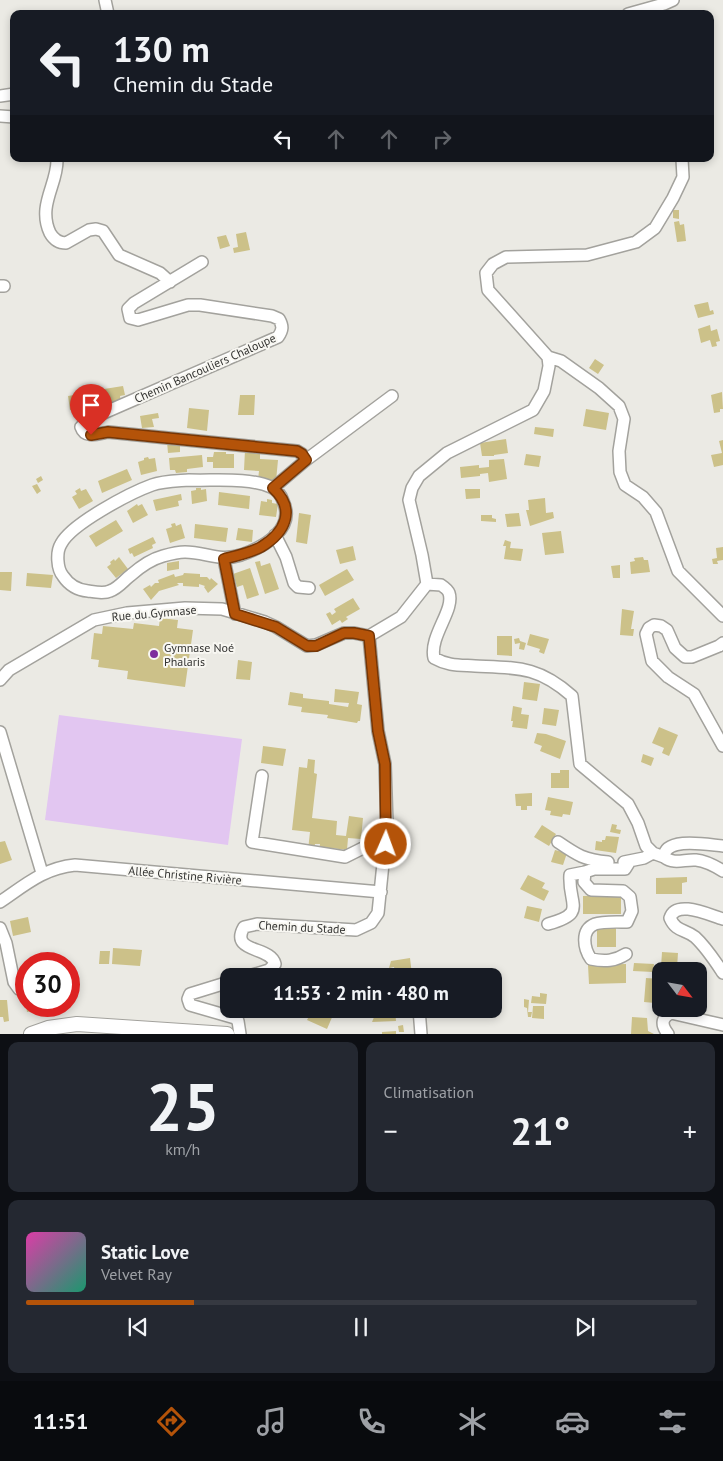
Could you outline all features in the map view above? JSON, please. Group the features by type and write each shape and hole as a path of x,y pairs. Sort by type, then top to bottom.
{"main road":[{"path":"31,1034 48,1028 77,1024 227,1034"}],"street":[{"path":"642,10 673,0"},
{"path":"57,162 46,211 48,227 52,236 58,242 66,243 88,230 96,229 103,231 119,255 160,273 170,282 202,262"},
{"path":"682,162 683,177 673,198 655,228 636,242 587,255 506,257 493,264 486,273 488,290 548,357 561,361 599,388 619,406 624,419 618,451 620,472 625,485 643,497 656,512 678,571 723,616"},
{"name":"Chemin Bancouliers Chaloupe","path":"170,282 134,303 128,309 130,318 138,320 188,305 200,305 272,316 279,319 282,331 278,337 263,344 92,418 81,426 84,433 91,435 108,432 297,451 306,460"},
{"path":"224,559 235,614 276,627 307,646 316,646 344,633 369,636 401,616 427,584 409,500 412,488 419,476 447,454 532,410 544,391 549,366 548,357"},
{"path":"273,488 306,460 392,396"},
{"path":"189,480 255,482 273,488 281,495 287,509 285,522 276,535 261,547 224,559 200,553 184,552 160,557 130,575 110,592 83,590 70,585 61,575 58,563 60,545 70,532 116,502 153,485 189,480"},
{"path":"276,535 286,557 294,583 298,587 310,588"},
{"path":"427,584 442,584 449,592 451,602 432,649 434,658 445,664 512,668 539,673 562,686 572,696 580,764 628,804 638,823 646,846 669,860 676,862 696,860 705,862 723,871"},
{"name":"Rue du Gymnase","path":"0,680 4,668 94,620 127,613 184,608 222,609 235,614"},
{"path":"723,643 692,657 685,656 675,648 667,630 661,626 654,625 649,628 646,634 652,660 668,677 694,694 723,746"},
{"name":"Chemin du Stade","path":"271,968 275,964 273,958 242,943 240,938 244,928 257,924 356,930 375,919 378,912 387,824 385,764 378,731 369,636"},
{"path":"0,732 42,873"},
{"path":"262,776 252,842 346,857 365,847 387,824"},
{"path":"558,842 579,856 594,861 630,861 659,855 676,843 723,846"},
{"path":"548,924 566,919 573,912 574,904 570,875 594,869 625,869 630,861"},
{"name":"Allée Christine Rivière","path":"0,902 42,873 76,865 381,892"},
{"path":"585,872 584,882 591,890 623,891 630,897 632,910 627,922 596,924 588,929 584,936 586,952 591,959 598,961 616,960 626,954"},
{"path":"723,919 689,909 677,909 672,912 670,918 673,925 695,938 707,950 723,973"},
{"path":"0,928 6,943 15,984"},
{"path":"220,985 190,994 188,999 190,1005 220,1014"},
{"path":"668,1034 662,1022 671,1013 723,1025"},
{"path":"235,1018 238,1021 240,1034"},
{"path":"420,1018 421,1034"}],"shaded area":[{"path":"59,715 242,739 228,845 45,820"}],"building":[{"path":"673,210 679,210 679,219 673,218"},
{"path":"679,221 680,225 684,224 686,241 677,242 674,222"},
{"path":"246,232 250,250 234,253 233,248 238,247 236,234"},
{"path":"226,235 230,246 220,249 217,237"},
{"path":"708,302 710,311 713,310 714,314 698,318 694,305"},
{"path":"710,325 711,331 717,329 720,341 716,342 717,346 712,347 710,340 701,343 698,329"},
{"path":"595,359 604,365 598,374 589,368"},
{"path":"123,386 125,395 120,396 121,401 106,403 104,389"},
{"path":"722,392 723,409 720,409 720,412 714,413 711,395"},
{"path":"86,393 88,408 70,410 68,396"},
{"path":"240,395 255,395 254,415 238,415"},
{"path":"189,408 209,410 207,431 187,428"},
{"path":"586,409 609,413 606,430 583,426"},
{"path":"158,413 159,418 152,419 154,427 142,428 140,416"},
{"path":"535,427 554,429 553,437 534,434"},
{"path":"506,439 508,453 482,456 480,443"},
{"path":"723,440 723,465 714,467 711,455 722,453 719,441"},
{"path":"167,442 180,445 180,452 168,453"},
{"path":"245,450 260,452 260,459 278,460 276,481 258,480 259,471 244,470"},
{"path":"214,452 234,454 234,468 213,468 213,462 207,462 207,457 213,457"},
{"path":"526,454 541,456 539,467 524,465"},
{"path":"202,455 203,467 187,469 187,472 176,473 175,470 170,470 169,458"},
{"path":"148,457 149,459 155,458 157,471 141,475 138,462"},
{"path":"504,459 507,479 489,482 488,473 461,478 460,467 479,465 479,468 489,467 489,460"},
{"path":"127,469 132,480 102,493 98,481"},
{"path":"41,476 43,480 38,483 36,479"},
{"path":"37,484 41,491 37,494 32,486"},
{"path":"80,488 81,491 86,489 93,501 79,509 72,497 77,494 75,491"},
{"path":"196,488 206,489 207,501 192,504 191,491 196,490"},
{"path":"465,489 480,489 480,498 466,499"},
{"path":"219,492 250,496 249,509 218,505"},
{"path":"181,494 182,500 178,501 179,506 156,511 153,500"},
{"path":"545,498 546,513 553,512 554,518 530,526 526,510 529,510 528,500"},
{"path":"267,499 272,500 272,503 278,504 276,517 259,515 261,501 267,502"},
{"path":"137,504 138,506 142,504 148,515 133,523 127,511"},
{"path":"299,513 311,515 307,544 296,542"},
{"path":"519,513 521,526 507,527 505,514"},
{"path":"481,515 492,515 496,522 481,521"},
{"path":"116,520 123,531 96,547 89,536"},
{"path":"175,523 176,526 181,524 185,538 170,543 166,529 172,527 171,524"},
{"path":"195,524 228,528 226,542 194,538"},
{"path":"238,528 253,530 252,542 236,540"},
{"path":"561,531 564,553 545,555 542,533"},
{"path":"153,537 156,543 152,545 153,548 134,557 132,553 130,554 128,549"},
{"path":"505,540 511,542 510,548 523,549 521,561 504,559 506,546 503,546"},
{"path":"353,546 356,560 340,564 336,550"},
{"path":"723,547 723,560 717,561 718,564 713,564 712,559 717,558 716,548"},
{"path":"119,557 128,569 116,578 107,567 111,564 110,562 114,559 115,561"},
{"path":"643,557 644,560 648,560 650,572 631,574 630,562 635,561 634,558"},
{"path":"179,561 179,569 167,571 167,563"},
{"path":"260,561 261,566 270,563 279,589 265,594 255,562"},
{"path":"620,565 620,578 613,578 611,566"},
{"path":"250,568 259,595 247,599 243,585 237,587 233,574"},
{"path":"347,569 354,580 325,596 319,585"},
{"path":"0,572 12,572 11,591 0,590"},
{"path":"27,573 53,575 51,588 26,586"},
{"path":"184,573 200,574 200,577 207,577 210,580 211,578 218,584 208,593 205,586 199,584 199,587 183,586 183,583 177,583 179,585 159,591 151,600 143,589 159,583 158,580 174,574 175,577 183,575"},
{"path":"353,598 360,609 346,617 348,619 342,623 340,620 332,625 326,614 330,612 332,615 336,612 334,609"},
{"path":"622,609 634,611 631,629 634,629 633,636 620,635"},
{"path":"160,618 178,620 177,628 193,630 185,687 127,679 128,671 98,667 99,660 91,659 94,633 102,634 103,626 133,629 134,623 159,626"},
{"path":"530,634 549,639 544,654 539,652 540,649 527,645"},
{"path":"497,636 512,636 512,656 497,655"},
{"path":"519,638 520,641 526,643 524,650 519,649 520,643 515,644 514,639"},
{"path":"238,660 252,662 250,680 236,679"},
{"path":"524,682 540,684 537,701 522,699"},
{"path":"335,689 359,692 357,704 362,705 360,721 357,723 327,718 328,715 301,712 302,707 288,705 290,692 303,694 303,698 329,701 329,704 348,707 349,703 334,702"},
{"path":"513,706 522,708 521,714 529,715 527,729 512,727"},
{"path":"544,708 559,710 556,726 542,724"},
{"path":"659,727 678,735 669,756 662,753 664,748 652,743"},
{"path":"537,733 566,741 560,759 540,751 542,746 534,743"},
{"path":"263,746 286,749 283,766 261,763"},
{"path":"643,754 654,758 651,766 641,762"},
{"path":"308,759 315,760 314,773 317,774 312,818 337,821 336,835 346,836 349,816 363,818 361,839 348,838 347,850 331,848 331,852 319,851 320,844 315,844 314,850 308,850 310,832 292,830 299,767 307,768"},
{"path":"560,770 569,770 569,788 551,788 551,773 560,773"},
{"path":"532,793 532,806 527,806 527,810 521,810 521,806 516,806 515,794"},
{"path":"548,797 573,802 570,815 563,814 562,817 550,815 551,811 545,810"},
{"path":"612,824 617,825 616,829 621,830 620,834 610,832"},
{"path":"542,825 556,834 549,846 534,837"},
{"path":"606,836 619,837 616,853 595,850 596,841 602,842"},
{"path":"5,841 12,860 0,864 0,842"},
{"path":"555,850 567,853 563,865 551,862"},
{"path":"528,875 545,883 542,888 549,891 544,901 520,889"},
{"path":"687,877 687,882 682,883 682,894 656,894 656,878"},
{"path":"621,895 621,914 583,914 583,896"},
{"path":"527,906 542,909 539,922 524,918"},
{"path":"28,917 31,932 13,936 10,921"},
{"path":"616,928 616,947 597,947 597,929"},
{"path":"113,948 142,950 140,966 112,964"},
{"path":"100,951 110,951 109,964 99,964"},
{"path":"662,952 678,953 677,962 661,962"},
{"path":"410,958 411,968 389,968 391,961"},
{"path":"634,963 652,964 652,972 633,971"},
{"path":"626,964 626,983 589,984 588,965"},
{"path":"646,978 652,978 652,1003 644,1002"},
{"path":"540,993 547,994 546,1004 531,1003 532,996 540,997"},
{"path":"524,999 529,1000 528,1012 532,1012 531,1017 528,1017 527,1008 524,1007"},
{"path":"0,1000 7,1000 9,1021 4,1022 3,1017 0,1017"},
{"path":"533,1006 544,1006 544,1019 532,1018"},
{"path":"632,1017 647,1018 648,1031 654,1034 631,1034"},
{"path":"308,1018 332,1018 327,1029 307,1020"},
{"path":"374,1018 396,1018 396,1021 372,1022"},
{"path":"403,1025 404,1032 399,1032 398,1026"},
{"path":"396,1031 396,1034 382,1034 382,1032"}],"place":[{"name":"Gymnase Noé Phalaris","path":"154,654"}],"route":[{"path":"91,435 108,432 297,451 302,454 306,460 273,488 281,495 287,509 285,522 279,532 261,547 224,559 235,614 265,622 307,646 316,646 344,633 369,636 378,731 385,764 386,844"}]}
